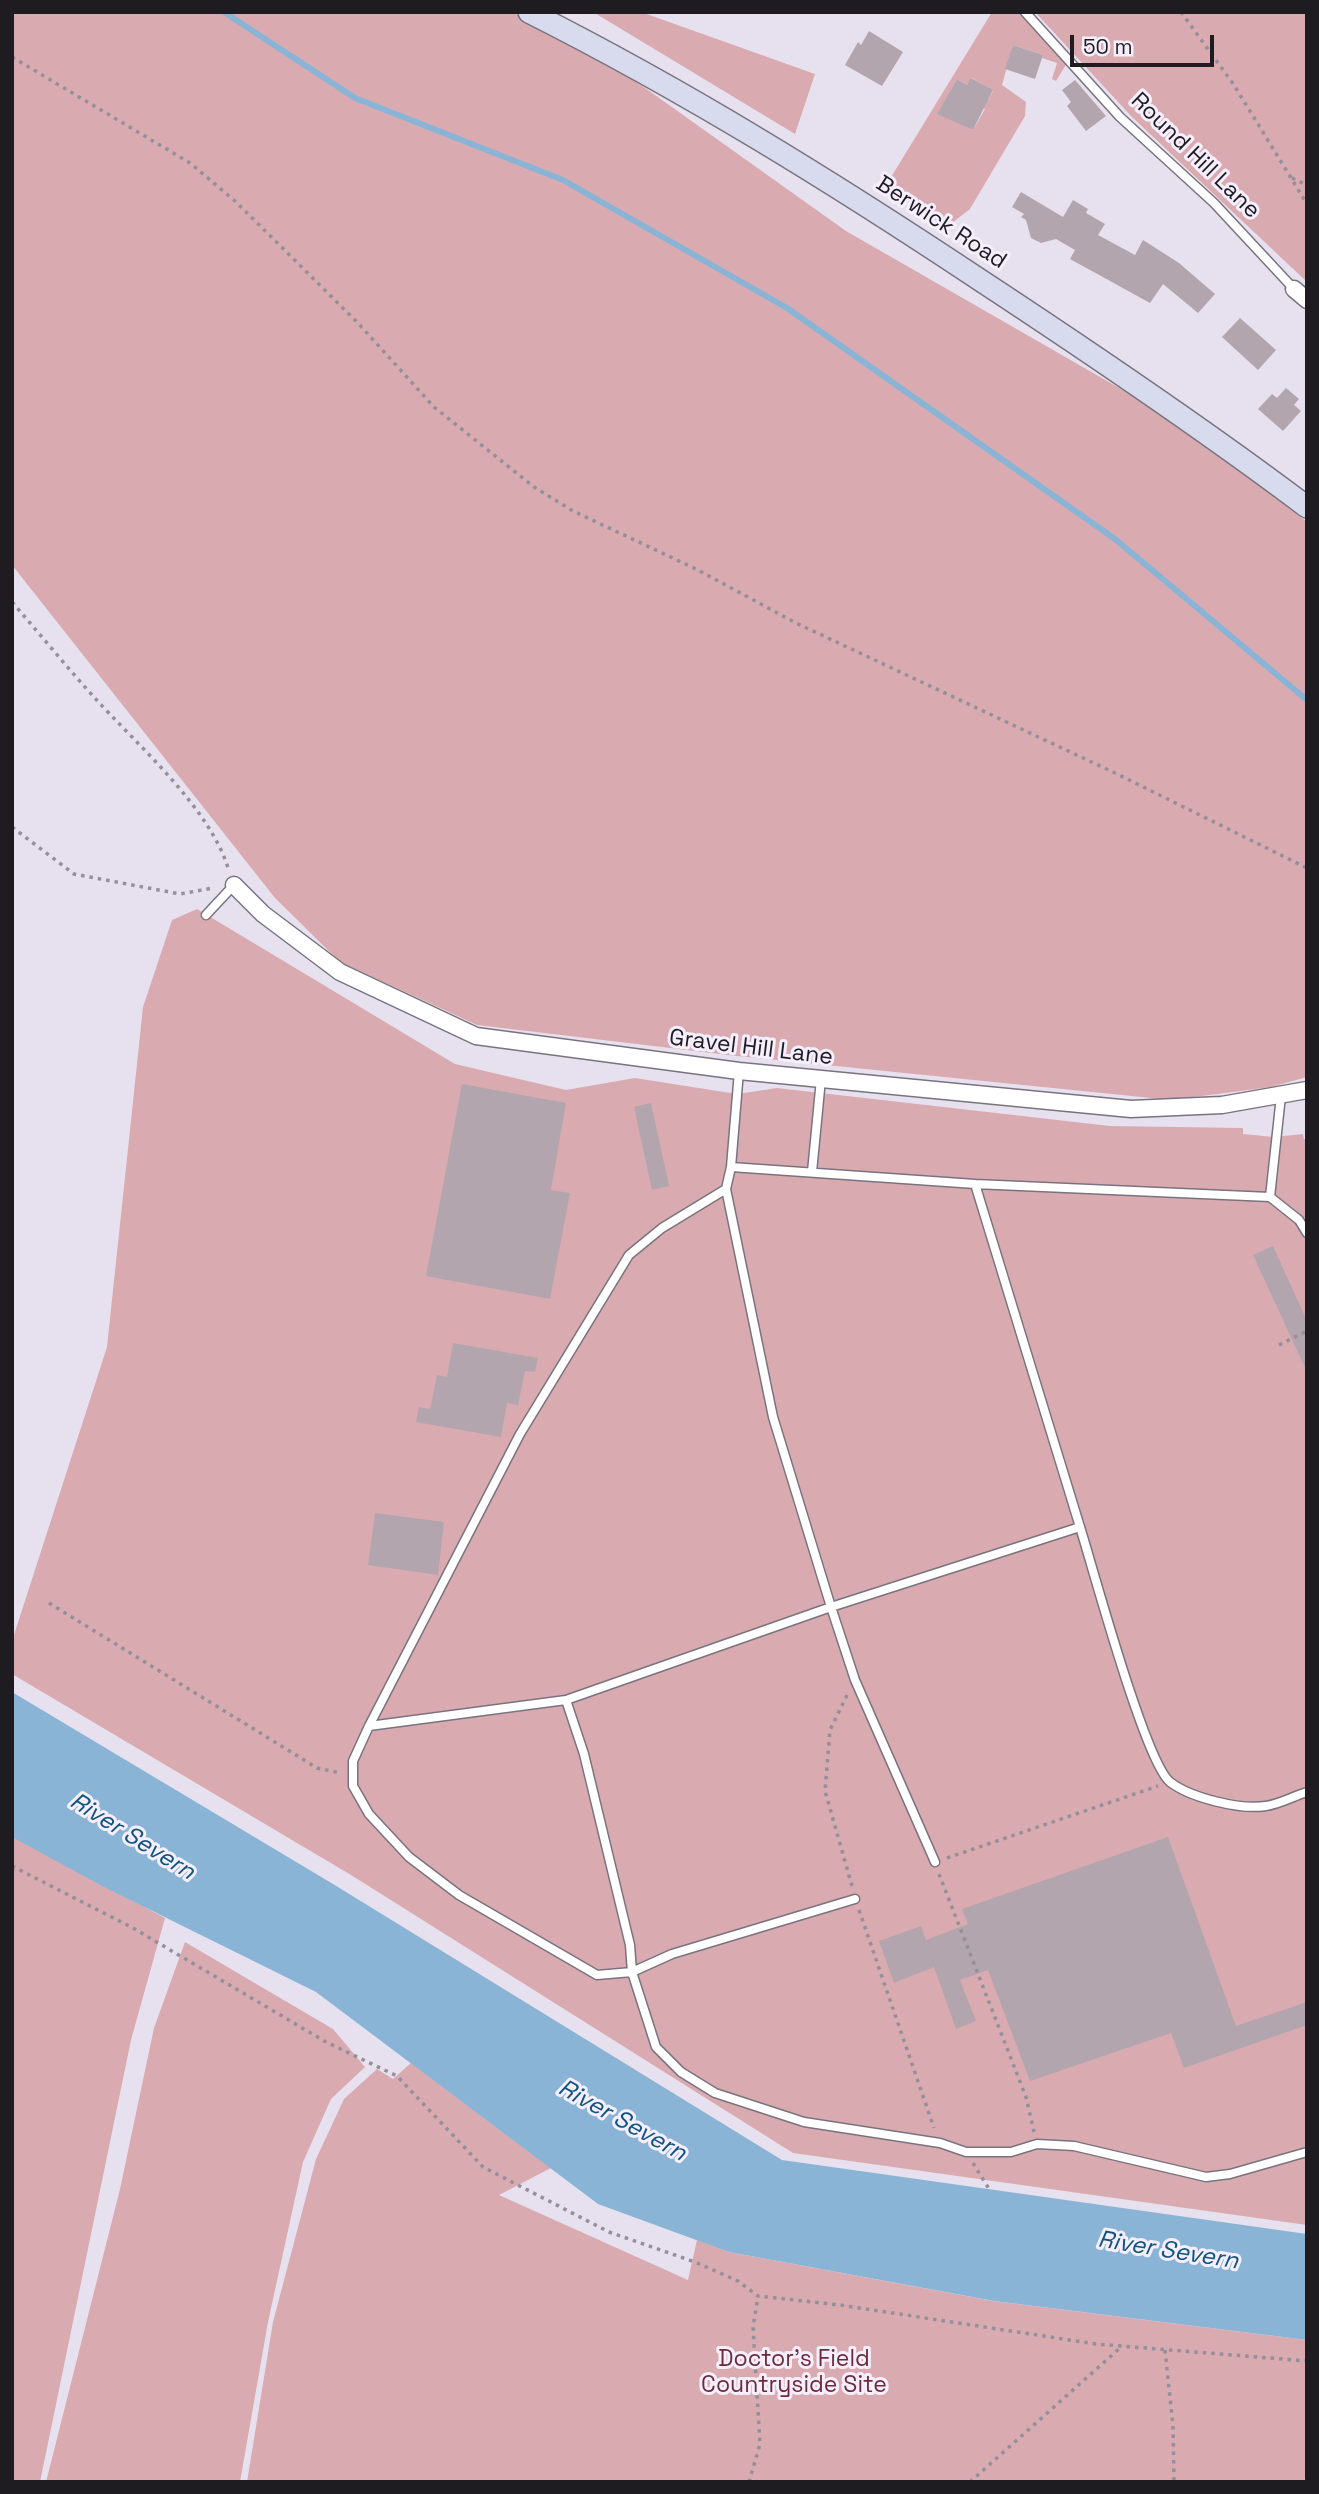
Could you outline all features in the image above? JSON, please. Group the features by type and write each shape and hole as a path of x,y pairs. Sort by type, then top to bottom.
{"main road":[{"name":"Berwick Road","path":"529,12 712,111 851,196 1127,377 1307,507"}],"street":[{"name":"Round Hill Lane","path":"1294,289 1307,300"},
{"name":"Gravel Hill Lane","path":"234,885 263,914 340,972 476,1036 739,1071 1131,1109 1223,1105 1307,1090"}],"lane":[{"name":"Round Hill Lane","path":"1024,12 1120,117 1213,203 1294,289"},
{"path":"206,915 234,885"},
{"path":"739,1071 731,1167 726,1189 773,1417 855,1680 934,1862"},
{"path":"812,1172 821,1079"},
{"path":"1270,1197 1274,1137 1281,1096"},
{"path":"731,1167 975,1184 1270,1197 1299,1220 1307,1233"},
{"path":"975,1184 1080,1527 1156,1763 1170,1782 1217,1803 1266,1806 1307,1792"},
{"path":"726,1189 662,1228 629,1255 520,1434 369,1726 353,1761 353,1786 369,1814 409,1857 459,1895 597,1975 632,1972 672,1954 855,1899"},
{"path":"369,1726 566,1700 831,1607 1080,1527"},
{"path":"566,1700 584,1754 630,1945 632,1972 656,2047 681,2072 715,2093 804,2122 891,2138 940,2143 966,2152 1011,2152 1037,2144 1074,2146 1206,2178 1230,2174 1307,2152"}],"path":[{"path":"1181,12 1234,85 1307,204"},
{"path":"12,58 190,163 234,201 357,322 434,407 534,487 573,511 696,569 796,623 1115,773 1307,868"},
{"path":"1290,177 1307,185"},
{"path":"12,602 93,696 155,759 223,849 234,885 180,894 74,874 12,827"},
{"path":"1279,1345 1307,1331"},
{"path":"49,1603 317,1768 353,1776"},
{"path":"855,1680 830,1730 825,1791 855,1899 940,2143"},
{"path":"1037,2144 1026,2097 934,1862 1170,1782"},
{"path":"12,1866 133,1928 326,2042 397,2076 483,2167 608,2232 695,2262 738,2281 758,2296 1121,2346 1307,2361"},
{"path":"966,2152 989,2189"},
{"path":"749,2482 760,2444 753,2327 758,2296"},
{"path":"970,2482 1121,2346"},
{"path":"1165,2350 1173,2426 1174,2482"}],"green space":[{"path":"12,12 511,12 589,48 846,231 1182,424 1307,522 1307,1077 1271,1087 1171,1100 737,1056 477,1025 340,962 275,898 12,565"},
{"path":"593,12 641,12 815,74 795,134"},
{"path":"992,12 1021,12 1067,63 1056,81 1052,79 1057,63 1042,58 1043,55 1013,45 1002,85 1026,102 1025,116 970,209 947,227 885,187","holes":["972,78 993,91 988,100 976,103 985,109 973,130 938,113 957,79 967,85"]},
{"path":"1035,12 1307,12 1307,282 1131,116"},
{"path":"197,909 455,1064 566,1090 635,1078 737,1094 777,1088 1110,1126 1243,1128 1243,1134 1274,1137 1303,1134 1304,1139 1307,1139 1307,2225 793,2153 351,1875 12,1674 12,1641 107,1347 143,1007 172,920"},
{"path":"15,1838 165,1918 131,2040 40,2482 12,2482 12,1839"},
{"path":"185,1942 333,2029 365,2067 331,2099 303,2162 268,2322 240,2482 46,2482 120,2189 154,2028"},
{"name":"Doctor's Field Countryside Site","path":"411,2063 551,2168 499,2195 688,2280 697,2240 729,2252 993,2301 1307,2340 1307,2478 1301,2482 247,2482 273,2322 316,2159 344,2099 377,2069 393,2079"}],"water":[{"name":"River Severn","path":"12,1692 333,1884 782,2160 1307,2234 1307,2340 994,2301 729,2252 598,2204 316,1992 102,1886 12,1837"}],"building":[{"path":"869,31 903,52 882,86 845,65 858,42 861,45"},
{"path":"1013,45 1043,55 1035,79 1005,69"},
{"path":"971,78 993,90 973,130 937,114 957,79 967,85"},
{"path":"1075,80 1106,116 1086,131 1067,106 1071,102 1062,90"},
{"path":"1021,192 1063,217 1073,200 1088,209 1086,213 1105,224 1098,235 1135,255 1143,240 1179,263 1215,294 1198,313 1163,284 1150,303 1070,259 1075,250 1056,239 1041,243 1031,238 1026,220 1021,217 1024,214 1012,207"},
{"path":"1240,318 1276,350 1258,370 1222,337"},
{"path":"1286,388 1299,399 1294,405 1301,411 1283,431 1258,409 1272,394 1277,398"},
{"path":"462,1084 566,1103 551,1190 570,1193 550,1299 426,1276"},
{"path":"651,1103 669,1186 652,1190 634,1107"},
{"path":"1273,1246 1307,1321 1307,1372 1253,1255"},
{"path":"453,1343 538,1358 535,1372 525,1371 518,1405 507,1403 501,1437 416,1422 419,1407 430,1409 437,1375 447,1377"},
{"path":"375,1513 444,1522 438,1575 368,1565"},
{"path":"1168,1837 1236,2026 1307,2002 1307,2025 1184,2068 1171,2033 1030,2081 988,1970 960,1980 976,2021 956,2029 934,1967 894,1983 879,1941 921,1926 926,1940 968,1924 962,1909"}],"waterway":[{"path":"224,12 355,98 563,180 787,308 1115,539 1307,700"}]}
